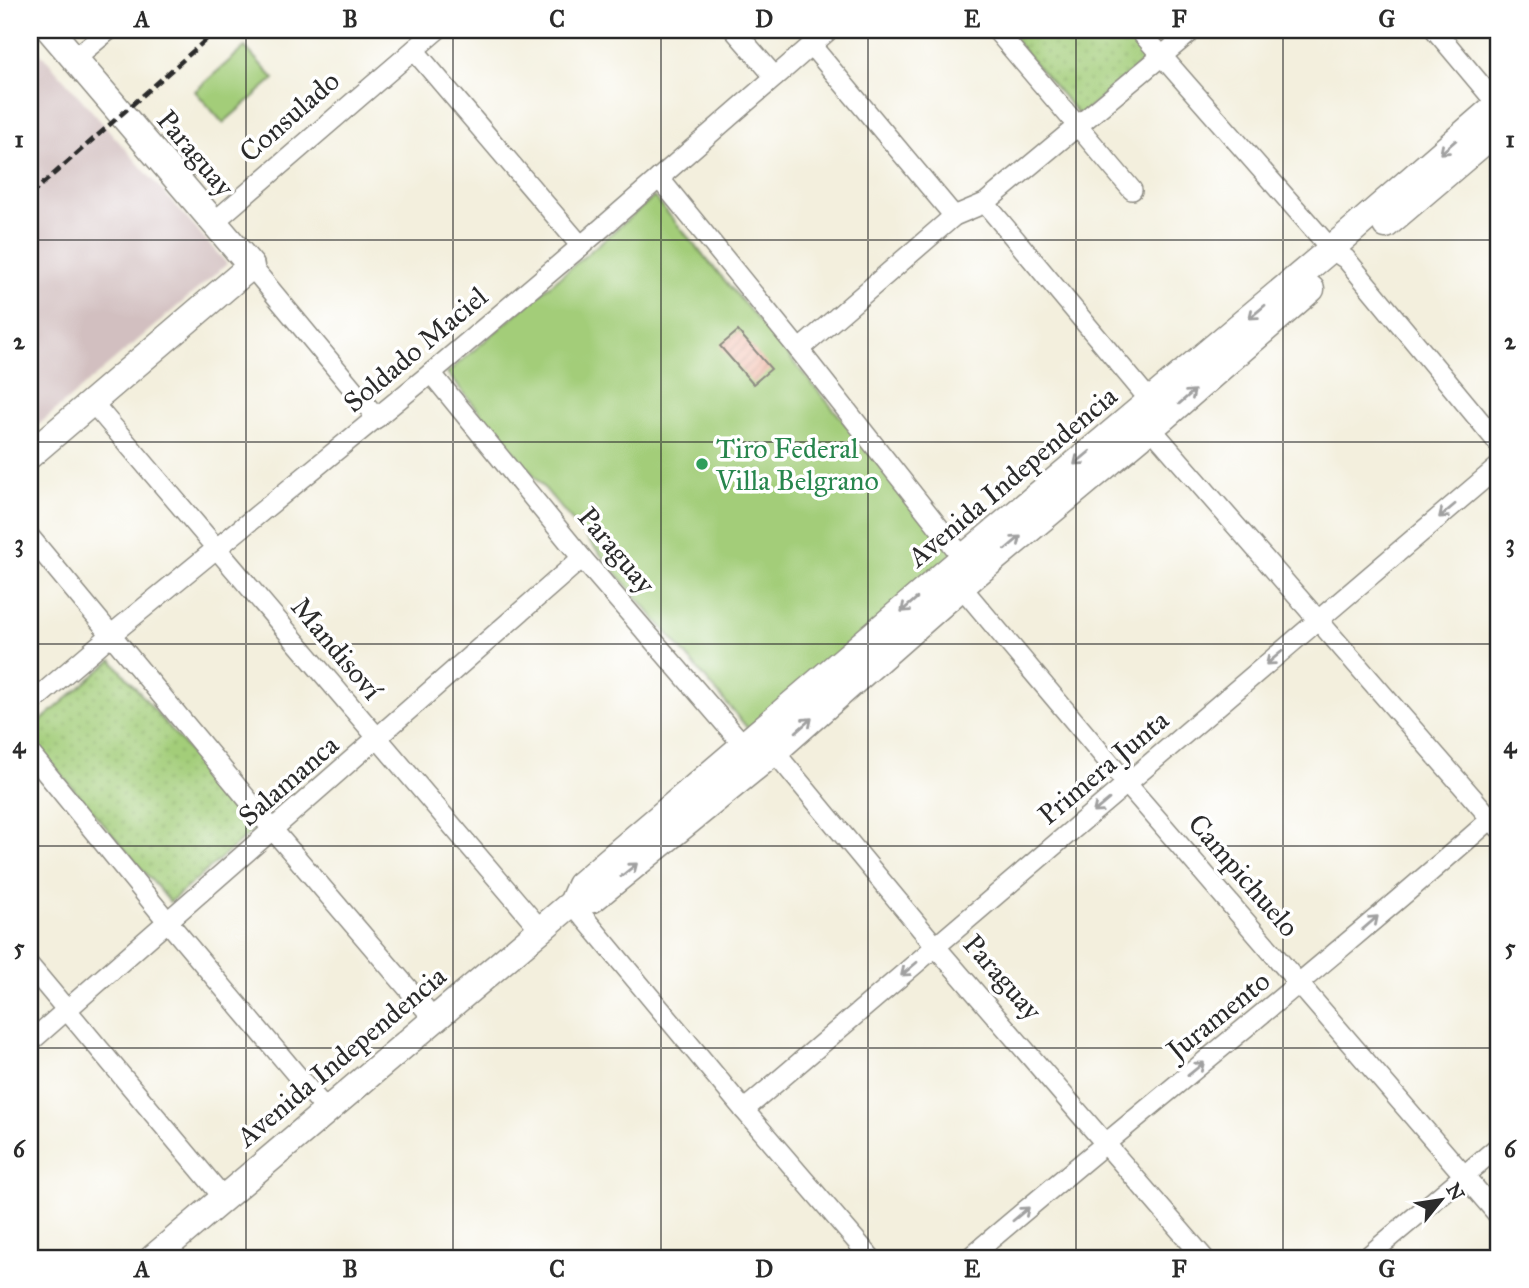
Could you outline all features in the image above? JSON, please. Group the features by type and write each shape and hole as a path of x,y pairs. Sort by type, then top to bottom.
{"street":[{"name":"Paraguay","path":"50,30 377,418"},
{"path":"74,59 109,30"},
{"name":"Consulado","path":"214,222 437,30"},
{"path":"734,30 775,77"},
{"name":"Soldado Maciel","path":"30,704 581,246 829,30"},
{"path":"996,30 1132,190"},
{"path":"1139,30 1338,254 1499,444"},
{"path":"799,350 954,216 985,203 1193,30"},
{"path":"1435,30 1498,112"},
{"path":"811,45 954,216"},
{"path":"414,50 581,246"},
{"name":"Avenida Independencia","path":"153,1258 572,903 580,885 759,749 962,572 1338,254 1498,112"},
{"name":"Campichuelo","path":"659,178 799,350 962,572 1127,784 1499,1216"},
{"path":"985,203 1150,414 1319,620 1496,820"},
{"path":"30,455 251,266"},
{"name":"Paraguay","path":"430,373 582,558 759,749 936,947 1203,1258"},
{"name":"Mandisoví","path":"92,402 219,548 377,739 540,929"},
{"name":"Primera Junta","path":"744,1110 1499,467"},
{"path":"30,537 434,1019"},
{"name":"Salamanca","path":"30,1042 582,558"},
{"path":"30,753 327,1111"},
{"name":"Juramento","path":"969,1258 1104,1143 1496,820"},
{"path":"572,903 871,1258"},
{"path":"30,966 223,1197"},
{"path":"1366,1258 1499,1146"}],"shaded area":[{"path":"30,41 227,264 30,432"}],"green space":[{"path":"1006,30 1122,30 1147,58 1080,116"},
{"path":"245,47 274,79 223,123 195,91"},
{"name":"Tiro Federal Villa Belgrano","path":"654,197 957,555 750,731 447,373"},
{"path":"112,660 255,829 170,902 30,738 30,730"}],"building":[{"path":"738,331 771,369 753,384 720,346"}],"railway":[{"path":"30,195 217,30"}],"place":[{"name":"Tiro Federal Villa Belgrano","path":"702,464"}]}
